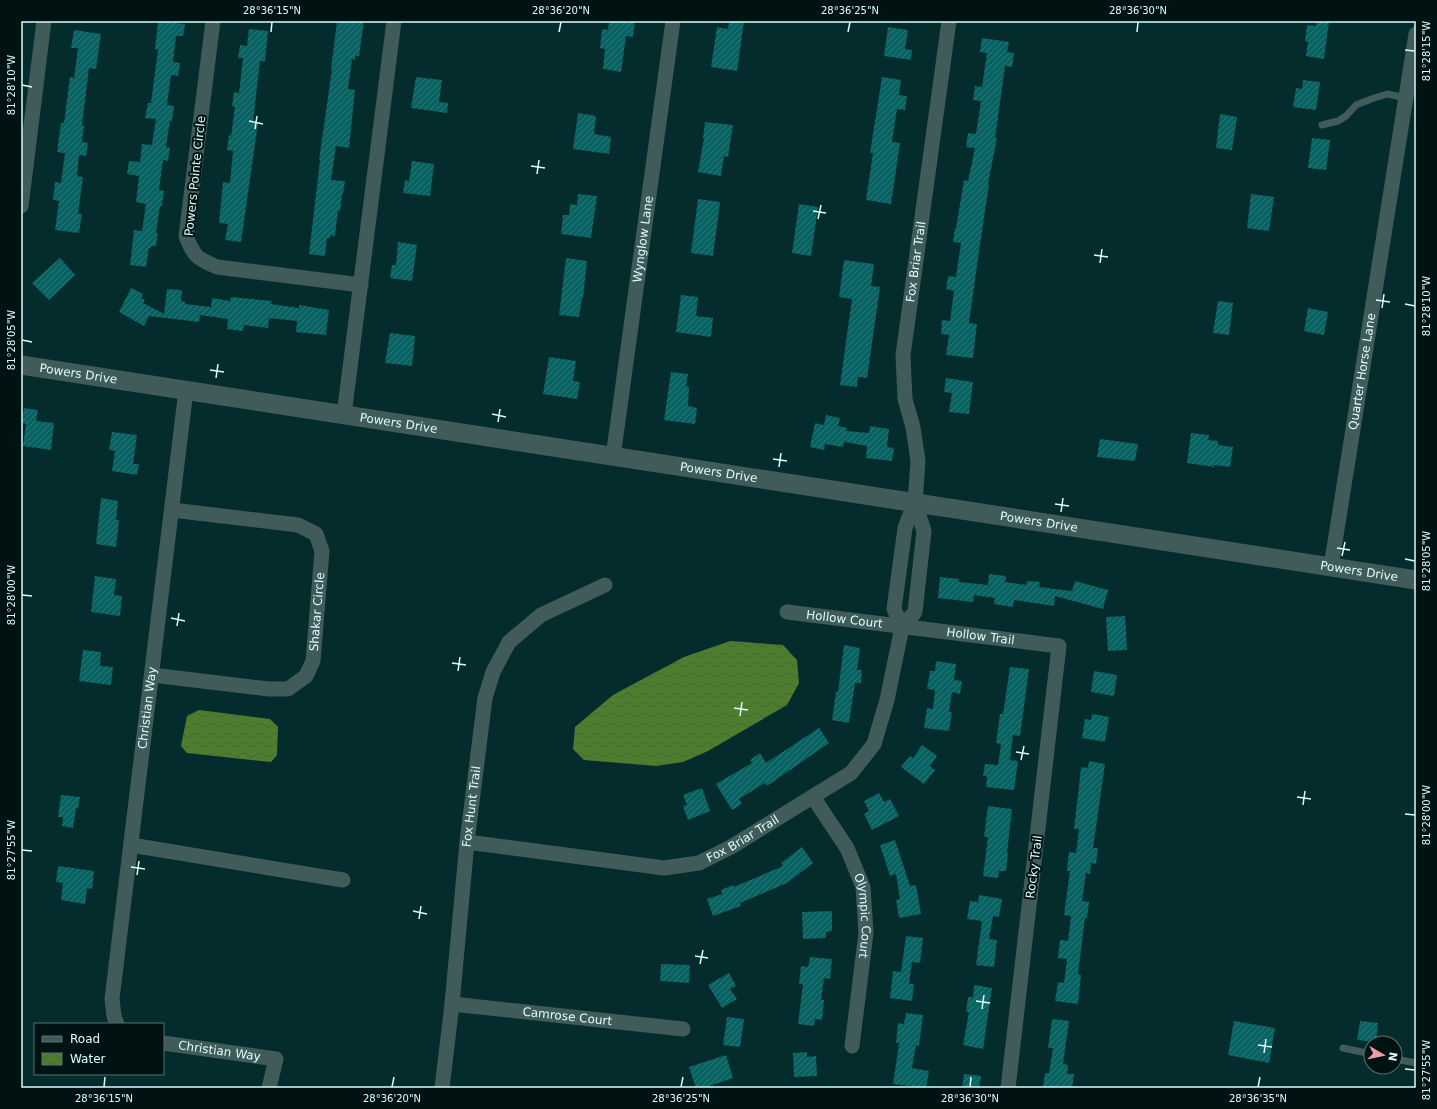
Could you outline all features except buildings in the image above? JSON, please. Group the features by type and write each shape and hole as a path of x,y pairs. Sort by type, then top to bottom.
{"street":[{"path":"21,206 44,21"},
{"name":"Powers Pointe Circle","path":"214,21 186,236 191,251 202,260 217,267 361,285"},
{"path":"344,415 394,21"},
{"name":"Wynglow Lane","path":"613,457 673,21"},
{"name":"Fox Briar Trail","path":"902,626 894,609 904,528 915,502 918,461 913,427 905,399 903,355 948,21"},
{"name":"Quarter Horse Lane","path":"1331,567 1416,34"},
{"name":"Powers Drive","path":"21,365 1416,580"},
{"name":"Christian Way","path":"117,1023 114,1016 112,999 186,390"},
{"name":"Fox Briar Trail","path":"467,842 664,868 699,863 731,847 851,773 874,744 887,700 902,626 915,612 924,531 915,502"},
{"name":"Shakar Circle","path":"152,675 269,689 288,689 306,676 313,661 322,551 316,534 298,525 172,510"},
{"name":"Fox Hunt Trail","path":"442,1088 452,1004 467,842 485,698 492,672 509,642 541,615 605,585"},
{"name":"Hollow Court","path":"787,612 902,626"},
{"name":"Hollow Trail","path":"902,626 1059,646"},
{"name":"Rocky Trail","path":"1008,1088 1059,646"},
{"name":"Olympic Court","path":"813,797 847,848 863,887 866,933 852,1046"},
{"path":"131,845 343,880"},
{"name":"Camrose Court","path":"452,1004 683,1029"},
{"name":"Christian Way","path":"164,1043 276,1059 269,1088"}],"lane":[{"path":"1322,125 1338,121 1346,116 1356,105 1374,98 1387,94 1406,98"},
{"path":"1343,1048 1363,1052"},
{"path":"1403,1060 1416,1063"}],"water":[{"path":"730,641 783,645 797,660 799,683 787,705 708,751 683,762 656,766 584,760 573,749 575,727 613,695 684,657"},
{"path":"199,710 270,719 278,727 277,755 271,762 187,753 181,746 187,716"}]}
